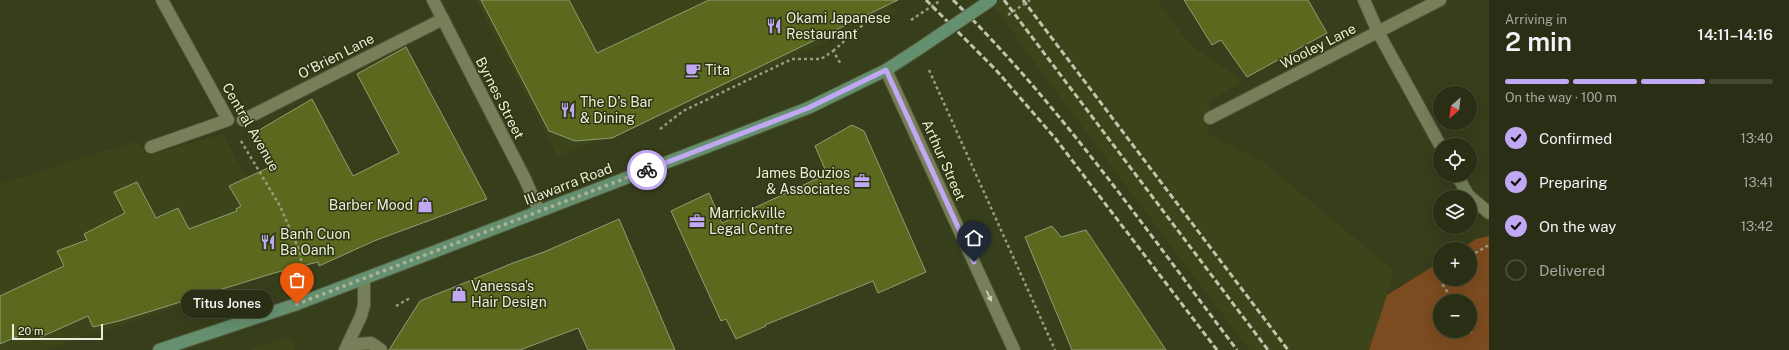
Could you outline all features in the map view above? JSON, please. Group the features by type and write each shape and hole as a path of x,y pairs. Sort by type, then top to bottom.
{"main road":[{"name":"Illawarra Road","path":"159,350 297,304 808,108 886,70 992,0"}],"street":[{"name":"Central Avenue","path":"162,0 228,120"},
{"name":"Byrnes Street","path":"433,0 525,179 539,212"},
{"path":"1364,0 1378,32 1436,138"},
{"name":"Wooley Lane","path":"1210,118 1440,0"},
{"name":"O'Brien Lane","path":"243,120 443,19"},
{"name":"Arthur Street","path":"886,70 1014,350"},
{"path":"151,147 228,120"},
{"path":"1461,182 1468,195 1489,213"},
{"path":"346,347 361,316 364,304 364,279"},
{"path":"346,347 371,343 380,350"}],"path":[{"path":"911,20 941,0"},
{"path":"660,129 683,111 792,59 821,59 833,51 864,24"},
{"path":"833,51 841,64"},
{"path":"935,65 928,70 1055,350"},
{"name":"Central Avenue","path":"228,120 280,206 300,252 303,274"},
{"path":"1477,252 1489,245"},
{"path":"396,306 410,298"}],"shaded area":[{"path":"476,0 881,0 899,12 558,157"},
{"path":"990,0 1157,0 1189,44 1244,81 1210,100 1208,134 1262,161 1393,270 1387,295 1369,350 1249,350 1037,66"},
{"path":"223,134 290,260 287,270 45,350 0,350 0,184 137,141 148,155"},
{"path":"1489,236 1489,350 1369,350 1387,295 1433,266 1433,286 1477,286 1477,242 1472,242 1476,239"},
{"path":"289,337 293,341 294,350 250,350"}],"building":[{"path":"481,0 569,0 597,53 709,0 898,0 612,138 575,141 549,131"},
{"path":"1184,0 1308,0 1327,33 1247,77 1221,40 1212,45"},
{"path":"406,47 487,199 374,241 319,266 318,262 274,273 119,321 93,327 88,316 41,337 37,328 0,344 0,296 64,266 57,251 87,240 84,234 125,213 114,192 137,182 156,218 178,208 189,229 237,211 236,209 241,206 229,186 272,166 254,133 312,99 353,176 399,153 357,74"},
{"path":"852,125 864,131 926,272 878,293 873,281 765,325 766,326 736,339 726,319 721,321 671,211 709,193 722,223 827,174 815,146"},
{"path":"619,219 675,350 588,350 578,328 520,350 389,350 420,301 544,252"},
{"path":"1052,226 1061,237 1086,230 1166,350 1072,350 1025,237"}],"railway":[{"path":"926,0 996,70 1055,138 1217,350"},
{"path":"953,0 1030,82 1066,125 1101,169 1237,350"},
{"path":"1004,0 1268,350"},
{"path":"1023,0 1288,350"}],"way so far":[{"path":"297,304 647,170"}],"place":[{"name":"Okami Japanese Restaurant","path":"774,26"},
{"name":"Tita","path":"693,70"},
{"name":"The D's Bar & Dining","path":"568,110"},
{"name":"James Bouzios & Associates","path":"862,181"},
{"name":"Barber Mood","path":"425,205"},
{"name":"Marrickville Legal Centre","path":"697,221"},
{"name":"Banh Cuon Ba Oanh","path":"268,242"},
{"name":"Vanessa's Hair Design","path":"459,294"},
{"name":"Titus Jones","path":"297,304"}],"route":[{"path":"647,170 808,108 886,70 902,102 974,262"}]}
